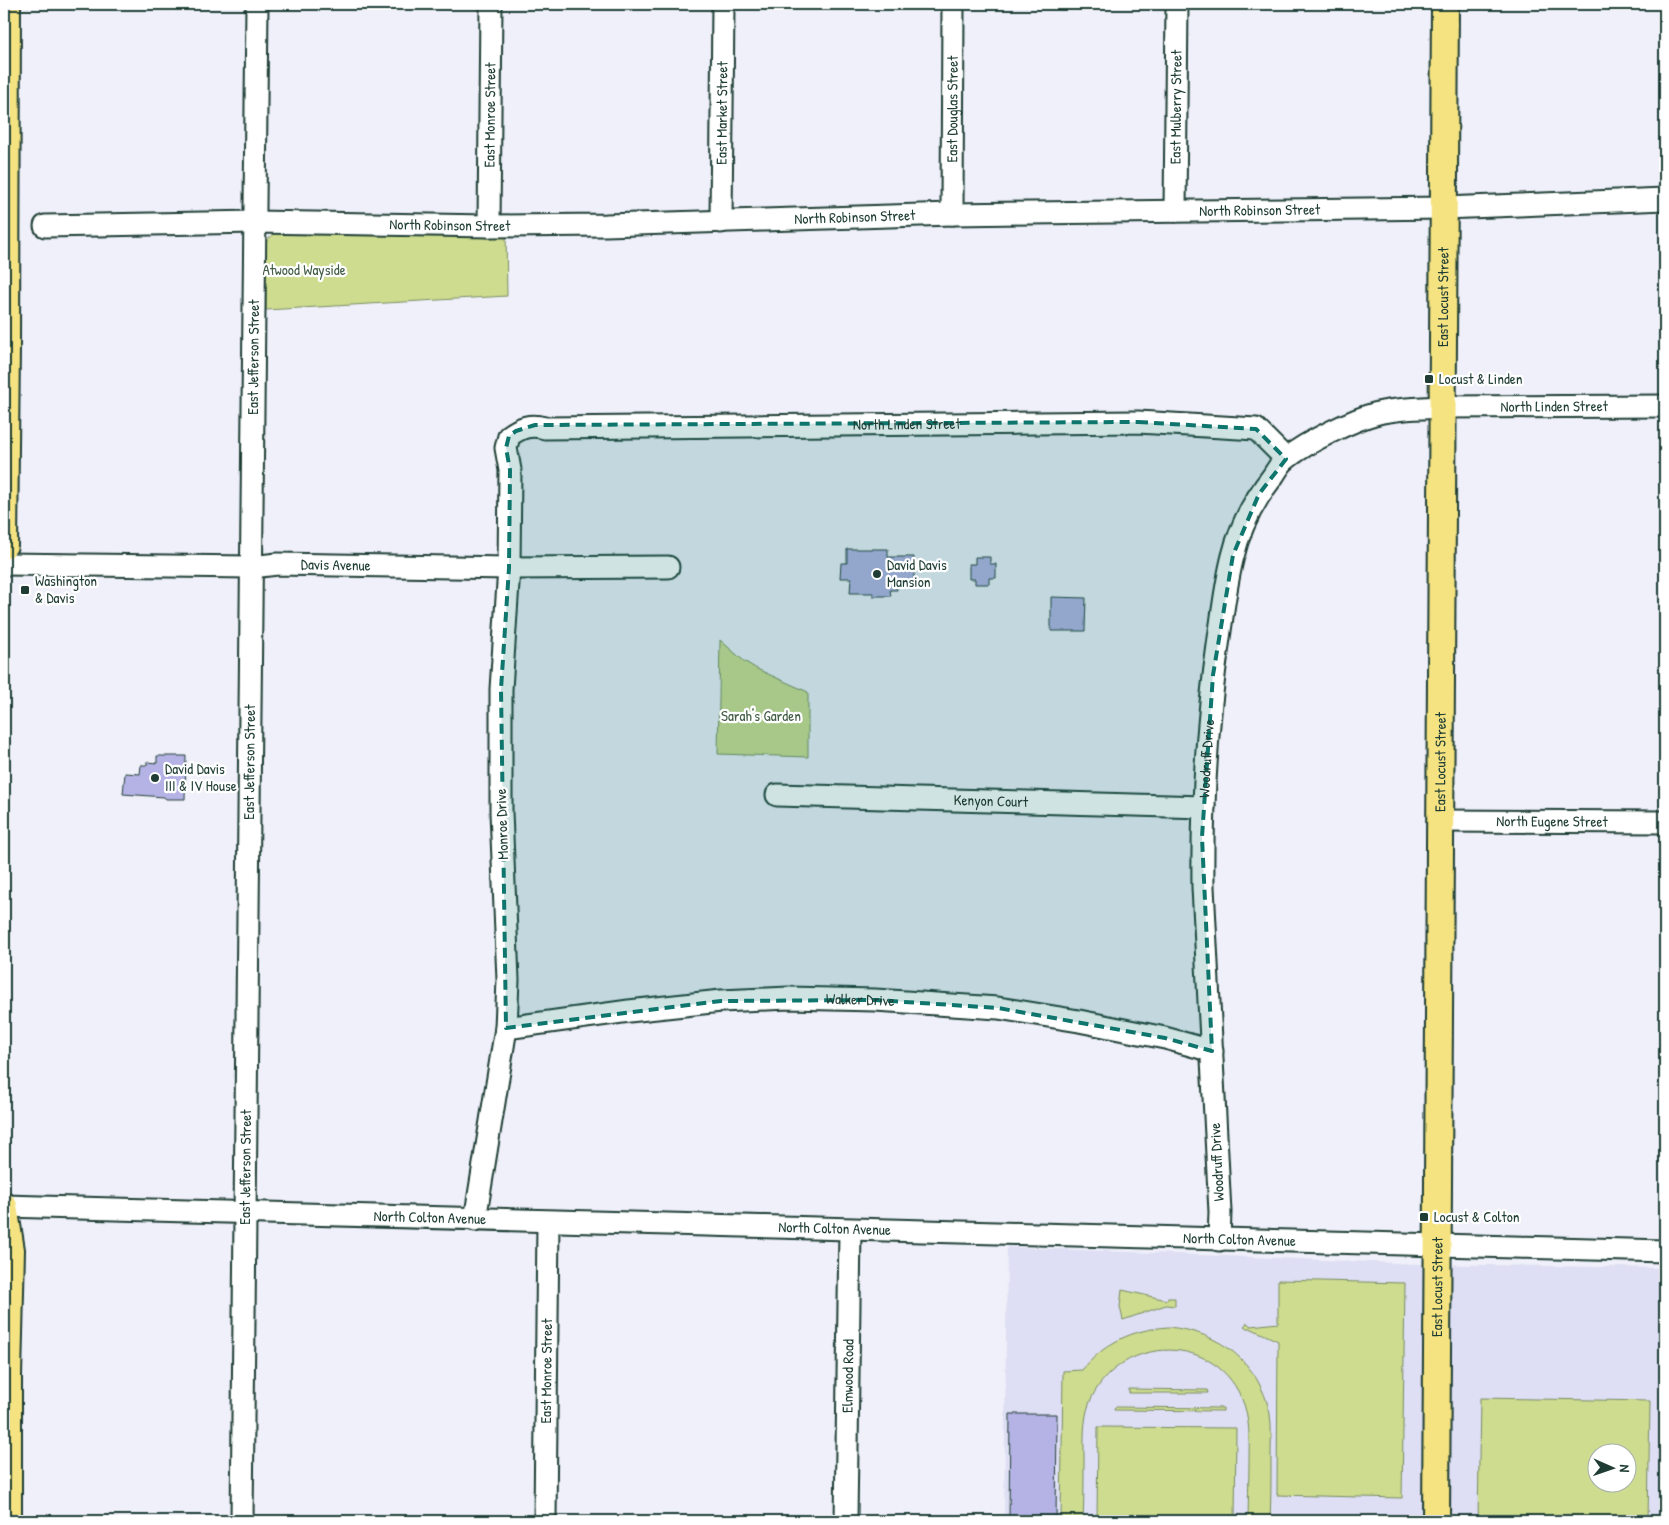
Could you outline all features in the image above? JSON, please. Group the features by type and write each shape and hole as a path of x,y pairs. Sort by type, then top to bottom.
{"main road":[{"path":"4,545 5,68 7,4"},
{"name":"East Locust Street","path":"1436,1521 1446,4"},
{"path":"4,1206 12,1250 8,1376 8,1521"}],"street":[{"name":"East Jefferson Street","path":"242,1521 257,4"},
{"name":"East Monroe Street","path":"489,226 491,4"},
{"name":"East Market Street","path":"721,222 723,4"},
{"name":"East Douglas Street","path":"952,214 953,4"},
{"name":"East Mulberry Street","path":"1175,211 1177,4"},
{"name":"North Robinson Street","path":"45,226 256,222 489,226 721,222 952,214 1444,208 1665,199"},
{"name":"North Linden Street","path":"1442,407 1665,406"},
{"name":"Woodruff Drive","path":"1219,1240 1220,1212 1202,837 1214,675 1225,594 1233,555 1244,524 1259,494 1286,459 1322,436 1377,413 1409,408 1442,407"},
{"name":"North Linden Street","path":"516,431 526,426 545,428 1138,422 1256,428 1286,459"},
{"name":"Monroe Drive","path":"474,1220 506,1028 508,980 501,812 501,689 509,568 510,470 506,448 509,436 516,431"},
{"name":"Davis Avenue","path":"4,564 252,567 277,564 509,568 668,568"},
{"name":"Kenyon Court","path":"777,795 1204,806"},
{"name":"North Eugene Street","path":"1440,821 1665,822"},
{"name":"Walker Drive","path":"506,1028 629,1011 721,1001 789,998 875,1000 998,1008 1146,1034 1212,1051"},
{"name":"North Colton Avenue","path":"4,1206 1665,1251"},
{"name":"East Monroe Street","path":"545,1521 548,1222"},
{"name":"Elmwood Road","path":"846,1521 850,1230"}],"highlighted area":[{"path":"1138,422 1256,429 1286,459 1259,494 1233,555 1213,675 1202,837 1212,1051 1165,1038 998,1008 875,1000 721,1001 506,1028 501,689 509,568 510,470 506,448 509,436 516,431 535,425"}],"shaded area":[{"path":"1007,1247 1419,1264 1665,1268 1665,1521 1004,1521"}],"green space":[{"name":"Atwood Wayside","path":"506,231 507,296 266,310 266,243 275,233"},
{"name":"Sarah's Garden","path":"720,640 744,661 757,669 808,692 808,757 718,754"},
{"path":"1278,1280 1405,1283 1402,1498 1277,1495 1278,1341 1244,1326 1247,1323 1251,1326 1278,1323"},
{"path":"1122,1290 1167,1300 1168,1298 1175,1298 1175,1306 1166,1305 1123,1320 1120,1307"},
{"path":"1168,1327 1204,1335 1220,1343 1247,1365 1257,1379 1265,1396 1271,1419 1270,1521 1248,1521 1249,1430 1241,1397 1227,1375 1208,1360 1187,1352 1164,1350 1141,1355 1120,1365 1102,1382 1089,1404 1085,1423 1083,1521 1061,1521 1063,1371 1082,1370 1100,1352 1120,1339 1142,1331"},
{"path":"1129,1389 1207,1390 1208,1393 1129,1393"},
{"path":"1480,1398 1650,1401 1648,1521 1478,1521"},
{"path":"1115,1407 1223,1408 1223,1411 1114,1410"},
{"path":"1098,1427 1236,1428 1235,1521 1097,1521"}],"building":[{"name":"David Davis Mansion","path":"847,549 888,549 888,557 914,557 914,581 897,581 897,590 890,590 891,596 873,596 873,593 850,593 851,578 840,578 841,563 847,563"},
{"path":"975,557 990,557 990,564 996,564 996,578 989,578 989,584 975,584 975,579 969,579 969,564 975,564"},
{"path":"1051,597 1086,598 1085,631 1051,631"},
{"name":"David Davis III & IV House","path":"157,756 186,756 185,799 166,799 164,797 123,794 125,773 140,774 141,765 147,765 147,762 157,763"},
{"path":"1010,1414 1057,1414 1056,1521 1009,1521"}],"place":[{"name":"Locust & Linden","path":"1429,379"},
{"name":"David Davis Mansion","path":"877,574"},
{"name":"Washington & Davis","path":"25,590"},
{"name":"David Davis III & IV House","path":"155,778"},
{"name":"Locust & Colton","path":"1424,1217"}]}
